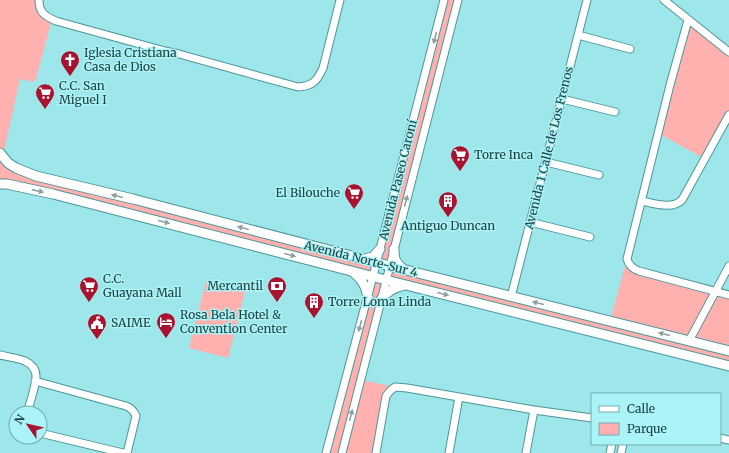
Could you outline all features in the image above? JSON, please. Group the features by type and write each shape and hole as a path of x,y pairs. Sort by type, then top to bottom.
{"main road":[{"name":"Avenida Norte-Sur 4","path":"0,153 8,163 36,176 133,199 404,270 729,351"},
{"name":"Avenida Norte-Sur 4","path":"0,184 11,184 54,194 386,280 729,366"},
{"path":"363,259 373,257 380,249"},
{"path":"394,249 395,261 404,270"},
{"path":"350,270 359,276 363,281 368,297"},
{"path":"380,301 391,289 407,285"}],"street":[{"path":"39,4 42,12 48,18 56,21 298,87 306,87 313,84 319,77 323,68 340,0"},
{"name":"Avenida Paseo Caroní","path":"326,453 377,263 444,0"},
{"name":"Avenida Paseo Caroní","path":"342,453 458,0"},
{"name":"Avenida 1 Calle de Los Frenos","path":"511,296 587,0"},
{"path":"664,0 729,52"},
{"path":"688,20 670,85 627,259 631,267 639,271 729,294"},
{"path":"578,35 630,49"},
{"path":"562,99 615,112"},
{"path":"641,201 670,205 676,204 682,200 729,115"},
{"path":"546,162 599,175"},
{"path":"530,222 590,237"},
{"path":"689,341 729,266"},
{"path":"0,355 25,361 34,369 36,374 35,382 29,405"},
{"path":"35,382 131,408 136,416 127,453"},
{"path":"376,453 386,396 392,388 395,387 591,418"},
{"path":"449,453 459,397"},
{"path":"526,453 534,410"},
{"path":"48,435 123,453"}],"green space":[{"path":"0,0 39,0 39,7 52,19 36,79 33,82 20,79 3,156 16,168 376,263 444,0 458,0 390,266 610,321 627,259 631,267 729,295 729,366 386,280 389,266 377,263 373,276 0,184"},
{"path":"688,20 729,52 729,115 705,159 658,133"},
{"path":"373,276 386,280 361,380 395,387 390,390 376,453 326,453"},
{"path":"206,281 245,291 228,358 189,348"}],"place":[{"name":"Iglesia Cristiana Casa de Dios","path":"70,77"},
{"name":"C.C. San Miguel I","path":"45,110"},
{"name":"Torre Inca","path":"460,172"},
{"name":"El Bilouche","path":"354,210"},
{"name":"Antiguo Duncan","path":"448,218"},
{"name":"C.C. Guayana Mall","path":"89,303"},
{"name":"Mercantil","path":"277,303"},
{"name":"Torre Loma Linda","path":"314,319"},
{"name":"Rosa Bela Hotel & Convention Center","path":"166,339"},
{"name":"SAIME","path":"97,340"}]}
